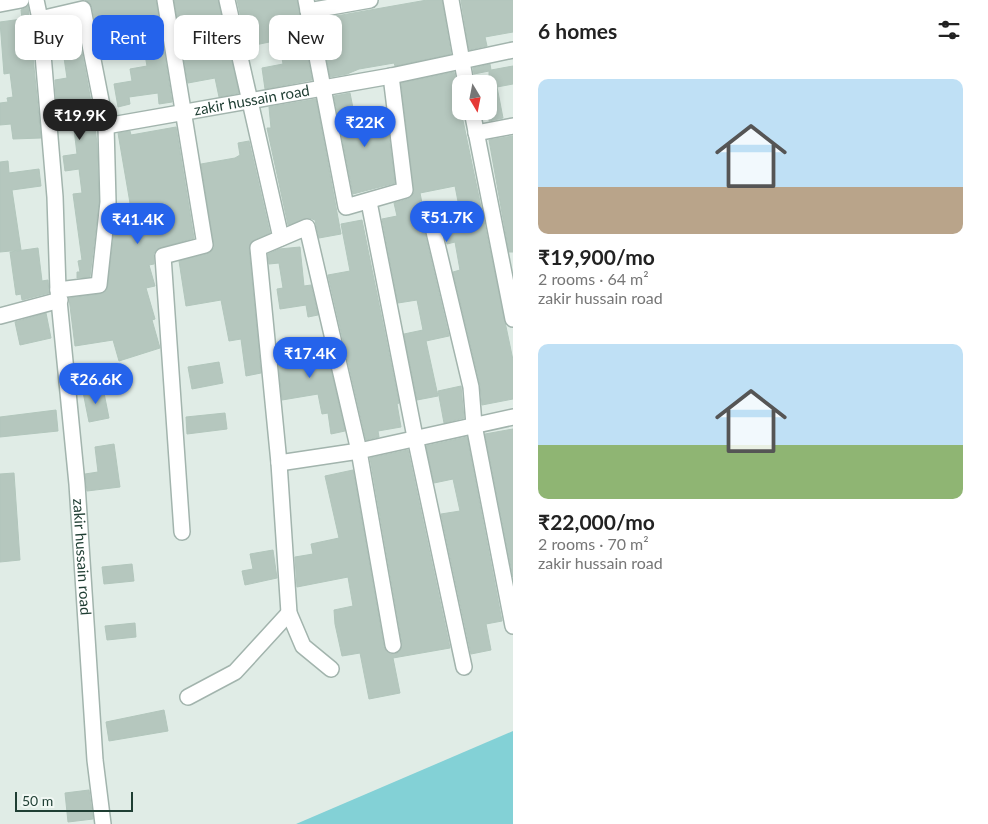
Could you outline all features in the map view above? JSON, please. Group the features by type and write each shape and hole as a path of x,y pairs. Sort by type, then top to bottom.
{"street":[{"path":"0,4 21,0"},
{"name":"zakir hussain road","path":"36,0 39,15"},
{"path":"165,0 185,113 205,245 163,256 182,532"},
{"path":"228,0 248,100 281,238"},
{"path":"370,0 307,6 321,88 346,207 369,202 405,190 391,76"},
{"path":"451,0 464,75"},
{"path":"0,316 59,295 99,285 108,202 106,126 83,9 54,15"},
{"name":"zakir hussain road","path":"106,126 391,76 513,50"},
{"name":"zakir hussain road","path":"44,60 55,197 59,295 78,484 95,760 103,824"},
{"path":"474,120 513,320"},
{"path":"476,133 513,126"},
{"path":"369,202 415,437 464,667"},
{"path":"432,219 471,387 474,424 513,626"},
{"path":"331,669 303,646 289,613 279,463 258,248 307,227 358,451 393,644"},
{"path":"279,463 358,451 474,424 513,417"},
{"path":"188,696 235,672 289,613"}],"water":[{"path":"513,731 513,824 296,824"}],"building":[{"path":"85,0 156,0 158,15 94,15 92,7"},
{"path":"174,0 218,0 221,15 177,15"},
{"path":"237,0 297,0 300,15 269,15 269,42 259,44 259,15 240,15"},
{"path":"427,0 442,0 451,54 395,66 394,63 359,69 347,74 330,77 327,60 342,60 342,15"},
{"path":"461,0 513,0 513,32 485,37 487,46 469,50"},
{"path":"28,6 29,15 22,15 21,10"},
{"path":"15,20 15,60 33,60 41,138 13,139 11,124 0,125 0,103 8,102 7,98 13,97 10,73 4,74 0,22"},
{"path":"164,51 172,102 159,104 158,93 129,97 130,104 118,107 114,84 132,81 130,69 147,66 146,60 164,60"},
{"path":"82,52 97,143 99,202 90,277 77,278 77,272 80,272 78,261 82,260 73,194 82,193 79,169 65,171 63,156 77,154 74,129 68,130 65,113 57,114 55,80 67,78 64,60 82,60"},
{"path":"184,60 232,60 239,93 219,97 215,78 188,83"},
{"path":"282,60 308,60 312,80 265,89 262,68 283,64"},
{"path":"490,64 491,70 513,66 513,84 498,87 498,75 489,75 489,71 474,74 473,68"},
{"path":"454,72 455,75 452,75 452,120 463,120 513,360 513,399 482,405 480,385 453,272 460,270 455,242 447,244 442,226 462,222 455,186 420,193 424,213 422,221 449,336 426,341 438,396 417,400 404,334 423,330 417,300 398,303 382,219 397,216 394,203 408,199 414,193 401,83"},
{"path":"498,92 503,118 498,119"},
{"path":"350,93 354,113 362,112 364,124 387,120 395,183 353,194 334,96"},
{"path":"316,99 341,234 319,238 315,220 309,218 288,225 267,128 271,128 269,107"},
{"path":"176,127 194,238 157,249 154,253 154,264 149,265 155,286 146,288 155,319 152,320 160,348 119,361 113,340 75,346 69,298 100,294 107,290 117,209 130,203 118,133 130,131 131,135"},
{"path":"513,136 513,252 509,252 489,140"},
{"path":"249,141 270,233 254,240 249,248 261,373 246,376 241,339 229,341 221,300 186,306 179,261 207,254 214,248 201,164 235,158 240,155 238,143"},
{"path":"8,161 9,173 39,169 41,186 12,190 21,250 0,252 0,162"},
{"path":"362,220 399,403 397,404 401,427 378,431 379,437 366,440 328,275 350,271 341,224"},
{"path":"300,247 304,286 311,285 318,315 308,317 306,305 280,309 277,289 283,288 279,263 269,264 268,254 279,249"},
{"path":"38,248 42,281 48,280 49,293 22,300 21,294 16,295 10,252"},
{"path":"46,313 51,338 20,345 15,322"},
{"path":"307,342 309,351 326,348 345,431 331,434 328,413 322,414 318,394 282,400 277,346"},
{"path":"219,362 223,383 192,389 188,367"},
{"path":"461,386 464,418 444,423 438,391"},
{"path":"103,388 109,418 89,422 83,392"},
{"path":"56,410 58,431 0,437 0,417"},
{"path":"225,413 227,429 187,434 186,417"},
{"path":"513,429 513,577 485,434"},
{"path":"467,437 502,621 486,624 491,650 471,654 441,514 460,511 453,479 434,483 426,446"},
{"path":"114,444 120,487 87,491 85,474 98,472 95,447"},
{"path":"408,450 450,648 393,658 400,693 369,699 360,653 342,656 335,624 334,610 353,606 348,577 297,587 295,557 313,554 311,544 339,538 325,476 353,470 384,647 390,654 399,652 402,643 370,458"},
{"path":"14,473 20,560 0,562 0,474"},
{"path":"273,550 277,578 245,585 242,571 253,569 250,554"},
{"path":"132,564 134,581 104,584 102,567"},
{"path":"135,623 136,637 107,640 105,626"},
{"path":"164,710 168,731 109,741 106,722"},
{"path":"89,790 93,819 68,822 65,793"}]}
